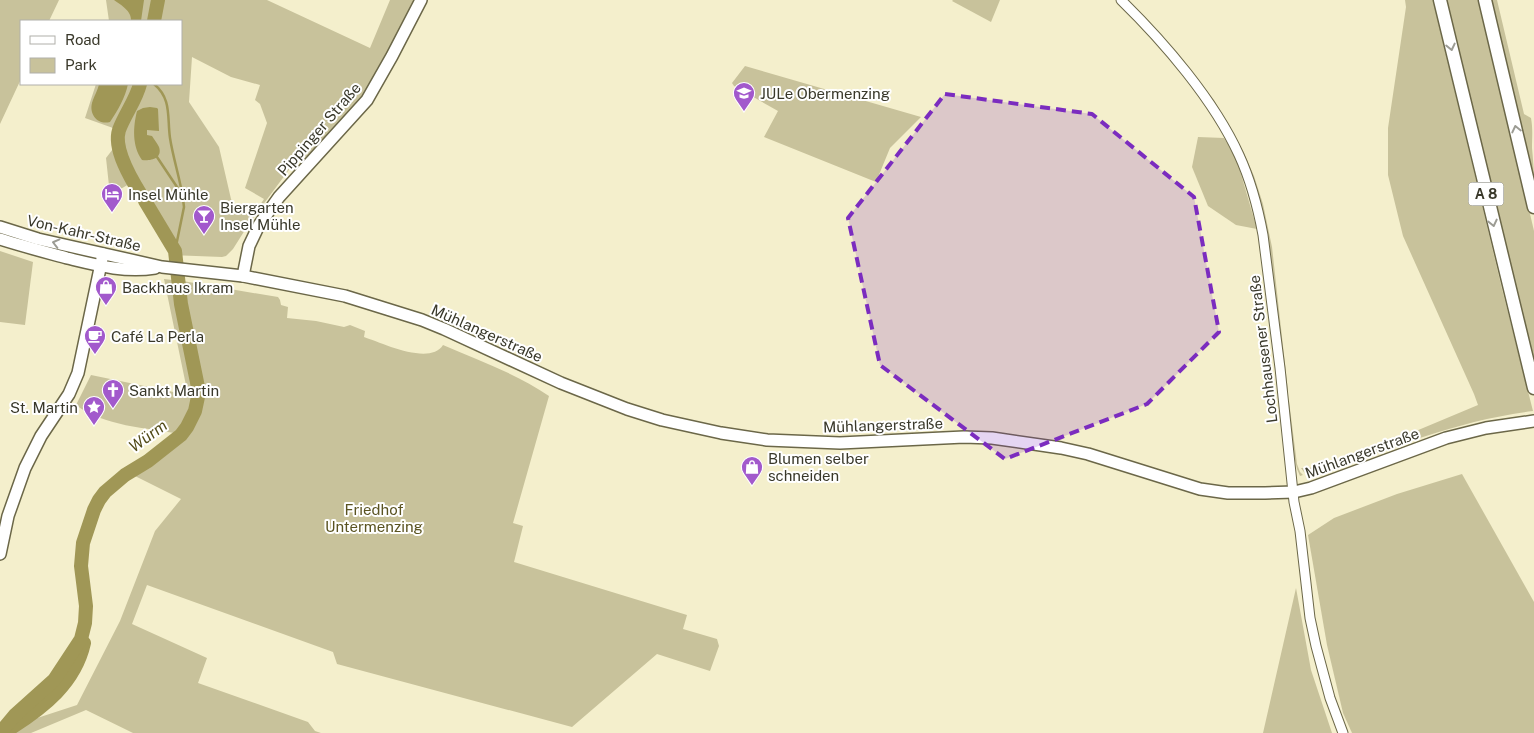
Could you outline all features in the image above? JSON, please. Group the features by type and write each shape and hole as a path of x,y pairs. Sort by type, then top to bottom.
{"highway":[{"name":"A 8","path":"1440,0 1534,388"},
{"path":"1485,0 1534,206"}],"main road":[{"name":"Pippinger Straße","path":"243,276 249,246 259,225 285,191 367,100 421,0"},
{"name":"Von-Kahr-Straße","path":"0,227 38,239 162,267 243,276"},
{"name":"Von-Kahr-Straße","path":"0,239 100,266 139,270 162,267"},
{"path":"0,554 8,516 25,468 41,436 69,394 78,375 103,254"},
{"name":"Mühlangerstraße","path":"243,276 345,296 422,320 444,328 561,383 609,402 662,420 721,433 766,440 830,443 964,437 992,438 1088,454 1200,489 1228,493 1294,492 1311,488 1446,438 1486,428 1534,421"}],"street":[{"name":"Lochhausener Straße","path":"1121,0 1148,28 1213,108 1238,154 1250,184 1263,236 1294,502 1300,531 1310,618 1330,698 1343,733"}],"highlighted area":[{"path":"945,94 1092,114 1194,197 1219,332 1147,404 1005,459 880,365 848,218"}],"green space":[{"path":"0,0 59,0 49,20 20,20 20,81 0,124"},
{"path":"106,0 267,0 370,48 390,0 417,0 370,89 311,155 297,159 250,222 233,249 226,256 170,255 161,229 131,183 110,195 106,158 116,145 113,128 85,118 96,85 182,85 182,20 109,20","holes":["192,57 231,77 260,85 255,100 260,104 267,123 245,188 264,199 252,217 235,208 231,199 219,147 189,102"]},
{"path":"953,0 1000,0 991,22"},
{"path":"1405,0 1433,0 1533,411 1506,415 1453,428 1401,444 1315,475 1309,475 1301,468 1330,467 1478,405 1403,236 1388,175 1388,128 1406,7"},
{"path":"1446,0 1480,0 1534,231 1534,361"},
{"path":"1491,0 1497,0 1524,114 1531,118 1534,181"},
{"path":"745,66 921,117 890,148 876,182 764,137 778,111 734,86 732,83"},
{"path":"1194,75 1214,100 1243,151 1263,204 1272,247 1288,391 1286,390 1269,248 1260,204 1251,177"},
{"path":"1198,137 1224,138 1236,157 1257,229 1236,225 1208,206 1192,167"},
{"path":"0,251 33,262 25,325 0,322"},
{"name":"Friedhof Untermenzing","path":"164,279 278,297 281,305 288,307 287,318 316,321 344,327 350,325 365,331 364,337 405,351 428,353 437,351 443,345 511,374 549,396 513,523 523,526 514,562 687,615 683,629 717,639 719,646 710,671 657,654 572,727 337,664 333,652 147,585 132,624 207,658 198,683 308,722 315,731 321,733 133,733 86,710 31,733 0,733 0,730 14,715 25,722 77,705 120,621 155,531 181,499 127,472 181,434 112,422 99,418 76,405 91,375 188,395"},
{"path":"1289,401 1297,464 1303,475 1300,476 1294,456"},
{"path":"1462,474 1534,602 1534,733 1352,733 1343,713 1327,645 1308,535 1334,518 1397,494"},
{"path":"1296,588 1311,670 1332,733 1263,733"}],"shaded area":[{"path":"114,0 144,0 141,20 131,20 130,14"},
{"path":"99,85 128,85 121,104 110,122 102,122 93,115 91,107"},
{"path":"150,107 158,109 159,131 147,130 147,135 152,136 160,151 155,158 142,160 136,149 135,123 137,111"}],"waterway":[{"name":"Würm","path":"154,20 158,0"},
{"name":"Würm","path":"140,85 119,130 118,138 124,164 141,195"},
{"name":"Würm","path":"155,85 164,96 168,109 171,146 184,207 175,251"},
{"path":"157,157 181,193"},
{"name":"Würm","path":"0,733 15,715 54,680 81,639 85,623 86,606 81,566 83,543 99,500 105,492 125,475 148,461 181,435 195,411 199,392 181,304 175,251 145,201"},
{"name":"Würm","path":"11,728 46,702 66,682 80,657 84,643"}],"place":[{"name":"JULe Obermenzing","path":"744,112"},
{"name":"Insel Mühle","path":"112,213"},
{"name":"Biergarten Insel Mühle","path":"204,235"},
{"name":"Backhaus Ikram","path":"106,306"},
{"name":"Café La Perla","path":"95,355"},
{"name":"Sankt Martin","path":"113,409"},
{"name":"St. Martin","path":"94,426"},
{"name":"Blumen selber schneiden","path":"752,486"}]}
